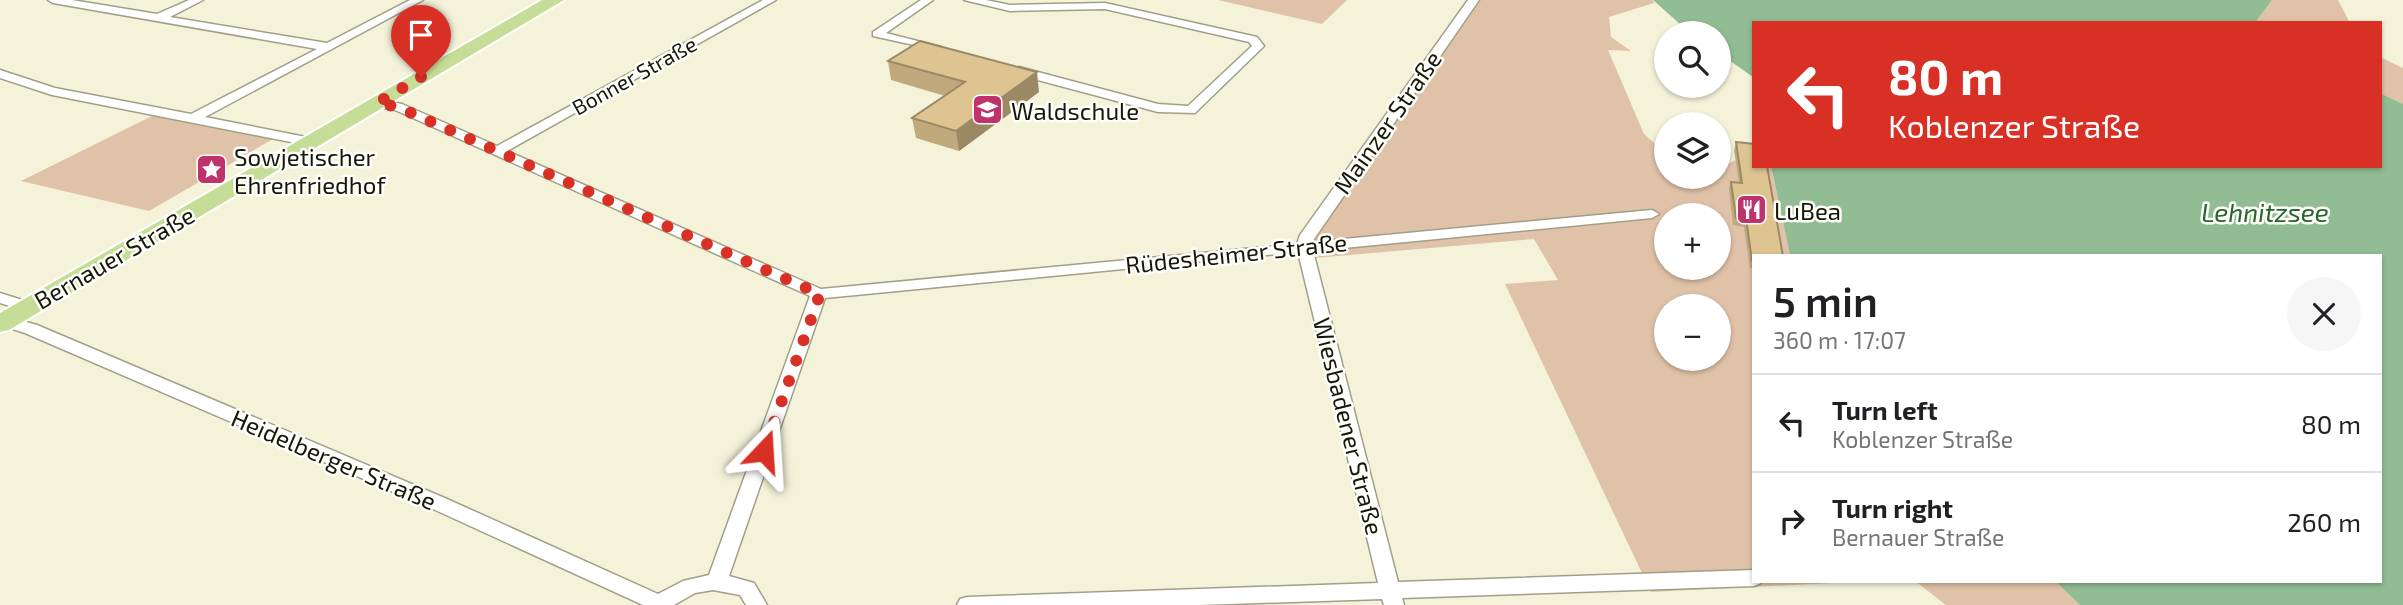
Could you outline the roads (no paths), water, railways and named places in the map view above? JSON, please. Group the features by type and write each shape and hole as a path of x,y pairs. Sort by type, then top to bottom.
{"main road":[{"name":"Bernauer Straße","path":"3,322 555,0"}],"street":[{"path":"53,0 162,16 328,47"},
{"path":"162,16 198,0"},
{"path":"191,119 418,0"},
{"name":"Bonner Straße","path":"496,150 771,0"},
{"path":"928,0 877,34 948,52"},
{"path":"969,0 1010,8 1105,6 1252,39 1258,46 1191,110 1158,108 1001,66"},
{"name":"Mainzer Straße","path":"1304,246 1305,238 1474,0"},
{"path":"0,75 52,91 311,142"},
{"path":"377,103 398,107 820,294 718,581"},
{"name":"Rüdesheimer Straße","path":"820,294 1652,214"},
{"name":"Wiesbadener Straße","path":"1304,246 1392,598"},
{"path":"0,298 29,307"},
{"name":"Heidelberger Straße","path":"3,322 31,329 427,499 660,605"},
{"path":"967,605 1392,598 1752,578"},
{"path":"660,605 684,588 718,581 747,589 758,605"}],"water":[{"path":"1653,0 2272,0 2256,21 1752,21 1752,76 1731,61 1731,21 1677,21"},
{"name":"Lehnitzsee","path":"2382,94 2403,104 2403,605 2080,605 2057,583 2382,583 2382,254 1790,254 1771,168 2382,168"}],"place":[{"name":"Waldschule","path":"988,110"},
{"name":"Sowjetischer Ehrenfriedhof","path":"211,170"},
{"name":"LuBea","path":"1751,210"}]}
